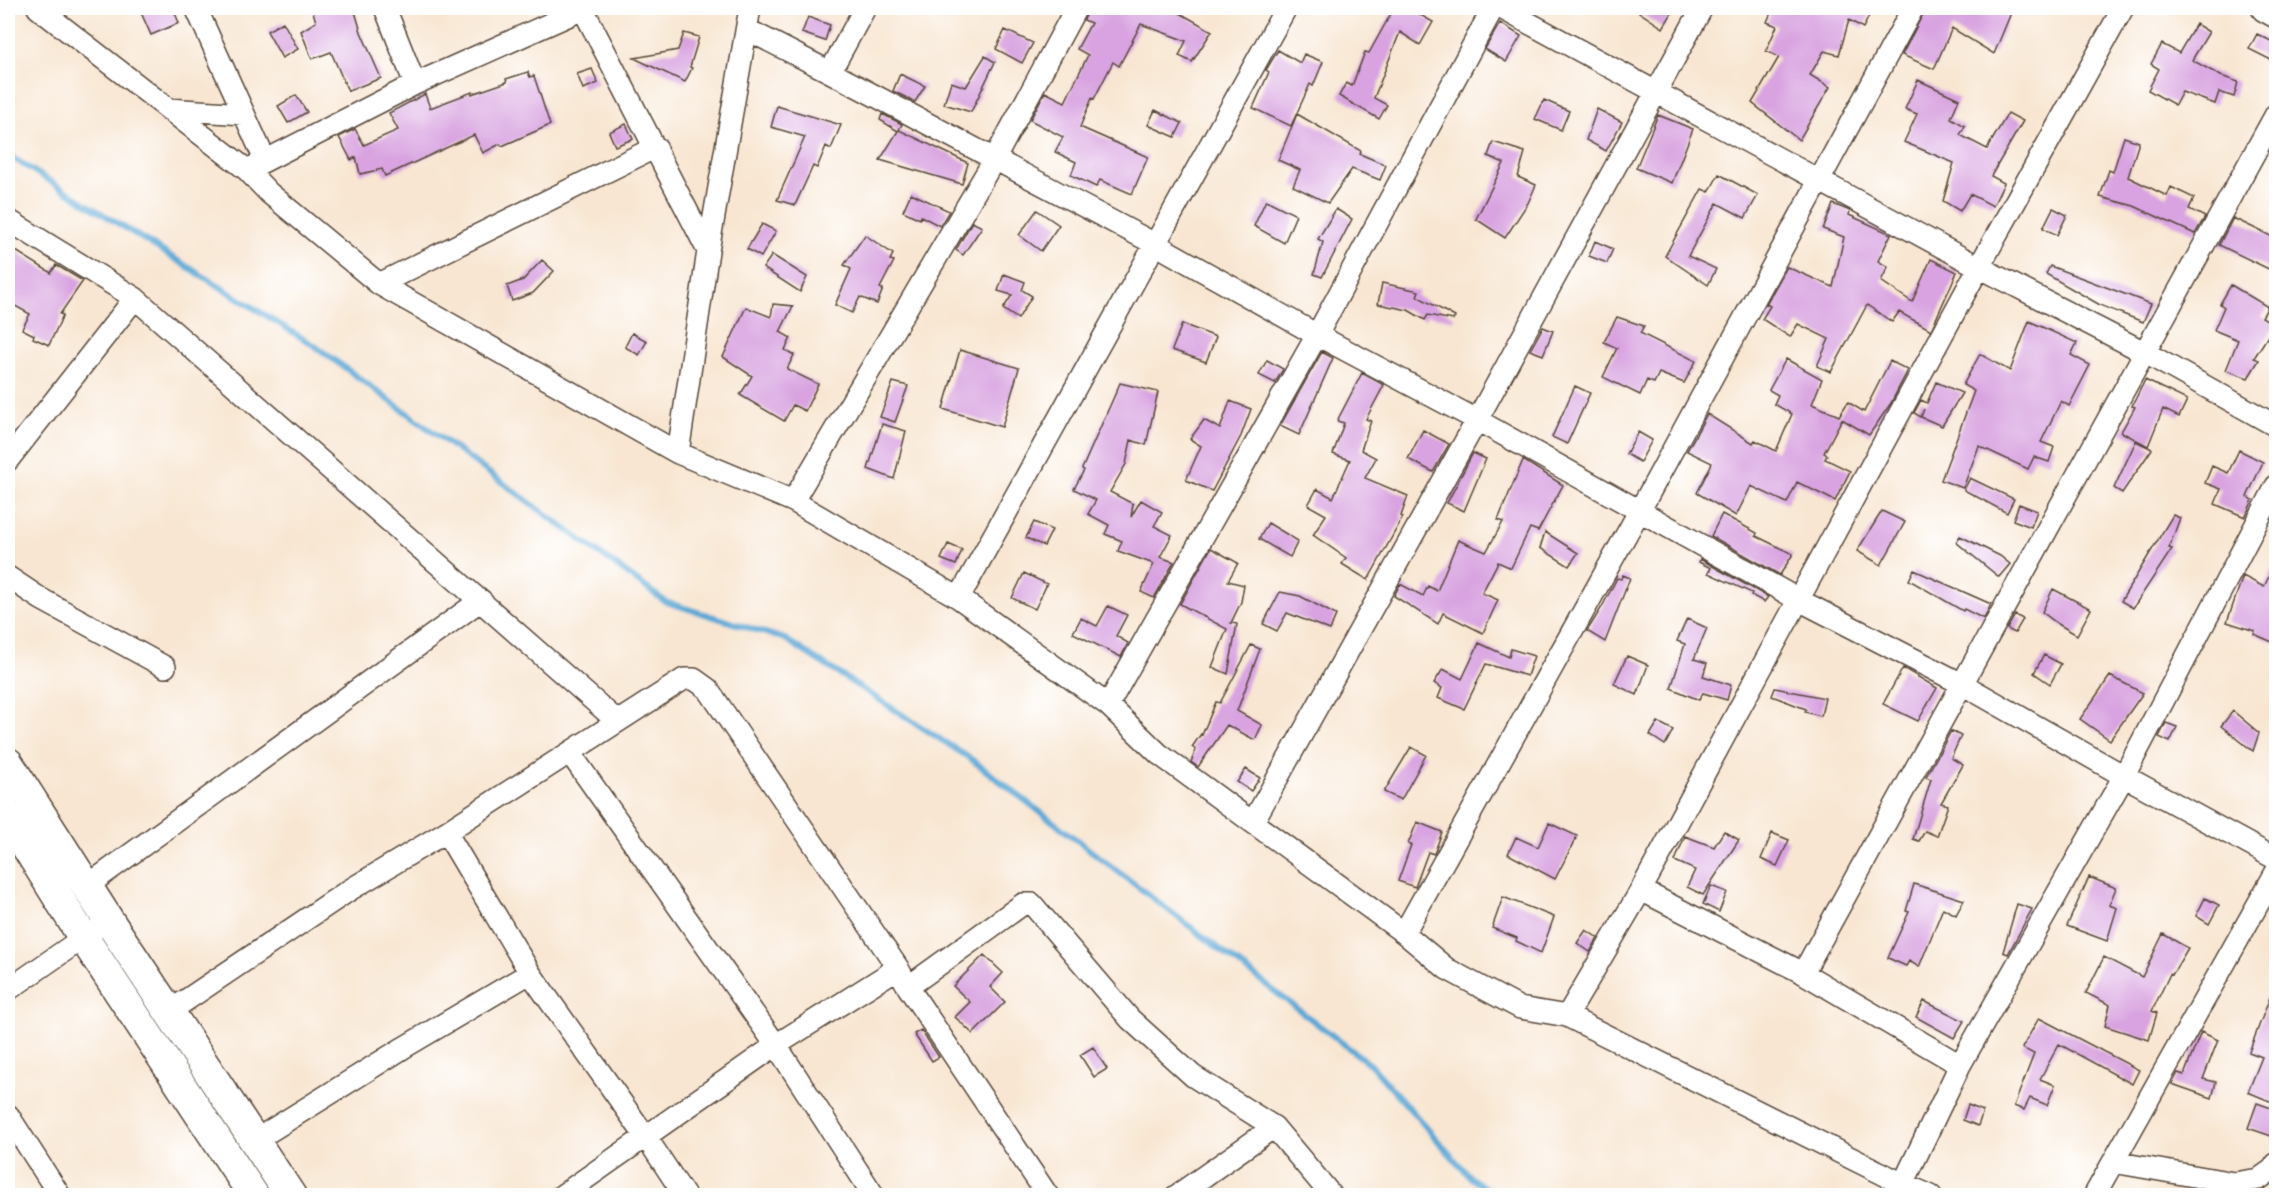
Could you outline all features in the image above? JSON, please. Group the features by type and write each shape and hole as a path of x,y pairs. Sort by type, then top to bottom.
{"main road":[{"path":"8,763 109,921 291,1196"},
{"path":"8,817 83,937 254,1196"}],"street":[{"path":"38,8 168,109 256,165"},
{"path":"196,8 244,114 256,165 269,193 379,284 678,453 793,501 959,598 1108,705 1159,754 1404,933 1447,969 1520,1008 1568,1016 1931,1196"},
{"path":"385,8 415,84"},
{"path":"256,165 415,84 583,8 708,251"},
{"path":"678,453 708,251 750,8"},
{"path":"830,72 865,8"},
{"path":"793,501 994,160 1076,8"},
{"path":"959,598 1286,8"},
{"path":"1108,705 1317,335 1493,8"},
{"path":"1501,8 1979,267 2145,352 2277,426"},
{"path":"1253,822 1477,420 1702,8"},
{"path":"1404,933 1640,510 1913,8"},
{"path":"1568,1016 1641,890 2122,8"},
{"path":"2265,8 2277,14"},
{"path":"748,30 1155,244 1317,335 1640,510 1799,600 1962,684 2277,859"},
{"path":"168,109 244,114"},
{"path":"1803,973 2277,114"},
{"path":"379,284 656,147"},
{"path":"8,220 135,297 617,721"},
{"path":"8,460 135,297"},
{"path":"1903,1184 1959,1065 2124,776 2277,486"},
{"path":"8,577 41,599 165,667"},
{"path":"87,885 480,600"},
{"path":"170,1011 348,891 446,832 684,679 694,679 702,683 898,968 908,987 1048,1196"},
{"path":"570,753 776,1045 874,1196"},
{"path":"446,832 530,973 685,1196"},
{"path":"2094,1196 2277,872"},
{"path":"1641,890 1803,973 1959,1065"},
{"path":"908,987 1023,904 1032,904 1131,1019 1193,1076 1274,1127 1332,1196"},
{"path":"8,990 109,921"},
{"path":"561,1196 776,1045 898,968"},
{"path":"254,1141 403,1048 530,973"},
{"path":"8,1115 60,1196"},
{"path":"1176,1196 1274,1127"},
{"path":"2113,1162 2234,1183 2259,1179 2277,1164"}],"building":[{"path":"139,8 173,8 179,23 151,35"},
{"path":"312,8 354,8 361,32 381,78 348,91 331,52 312,59 301,31 316,22"},
{"path":"1089,8 1171,8 1212,31 1192,62 1179,56 1186,41 1141,24 1119,66 1113,62 1094,99 1092,98 1080,127 1148,157 1132,194 1100,180 1096,187 1071,175 1076,162 1055,152 1063,137 1030,120 1045,92 1065,102 1088,55 1077,49 1091,23 1084,20"},
{"path":"1394,8 1408,8 1433,22 1420,45 1400,32 1374,98 1387,105 1379,119 1339,96 1346,83 1352,86 1365,52 1369,53"},
{"path":"1633,8 1675,8 1663,28"},
{"path":"1773,8 1862,8 1871,12 1863,28 1849,20 1839,55 1824,51 1810,75 1830,87 1799,140 1752,103 1779,57 1766,51 1777,26 1767,22"},
{"path":"1926,8 2013,8 1994,54 1952,28 1934,69 1902,55"},
{"path":"808,17 830,25 825,41 802,33"},
{"path":"283,22 298,49 282,58 267,31"},
{"path":"1500,23 1521,36 1506,62 1485,49"},
{"path":"2196,24 2209,32 2192,60 2221,76 2238,82 2234,97 2219,92 2215,104 2182,92 2175,105 2148,90 2159,69 2151,64 2162,44 2179,53"},
{"path":"1005,30 1033,43 1022,63 996,49"},
{"path":"684,33 699,37 690,67 692,68 685,82 634,58 678,50"},
{"path":"2257,34 2277,44 2277,63 2249,49"},
{"path":"1278,50 1300,63 1304,54 1323,62 1291,126 1253,108 1269,72 1266,70"},
{"path":"985,56 995,62 971,112 944,104 951,82 966,87"},
{"path":"592,69 598,83 583,89 577,74"},
{"path":"528,72 530,77 534,76 550,125 483,153 474,135 385,176 382,169 360,174 356,157 351,160 339,137 355,129 364,145 398,130 389,113 425,94 430,108 507,82 506,79"},
{"path":"900,74 925,86 915,102 893,91"},
{"path":"1918,80 1959,99 1951,118 1965,126 1960,135 1987,149 2008,113 2023,121 1991,176 2004,183 1993,206 1970,194 1960,211 1943,201 1954,163 1904,142 1917,114 1905,109"},
{"path":"296,95 307,112 288,123 278,106"},
{"path":"1544,100 1569,111 1561,130 1535,119"},
{"path":"777,106 841,125 831,149 826,146 817,168 813,166 795,205 777,200 805,137 771,127"},
{"path":"1597,109 1622,122 1606,151 1586,140"},
{"path":"1155,110 1182,123 1175,137 1148,125"},
{"path":"882,114 902,124 899,130 968,163 962,184 880,160 898,131 880,120"},
{"path":"1297,114 1361,151 1360,154 1386,165 1380,180 1352,169 1328,203 1293,186 1300,170 1278,160"},
{"path":"1658,115 1693,129 1672,183 1636,168"},
{"path":"626,124 633,139 615,146 609,132"},
{"path":"2124,137 2139,142 2128,177 2167,196 2171,187 2194,198 2189,209 2205,217 2195,234 2134,206 2100,197 2109,170 2113,172"},
{"path":"1493,142 1525,152 1518,177 1536,185 1528,203 1505,238 1476,219 1504,163 1488,156"},
{"path":"1719,174 1758,195 1745,218 1717,203 1688,256 1716,269 1708,285 1665,256 1702,189 1709,192"},
{"path":"911,193 949,211 940,226 921,216 920,219 903,211"},
{"path":"1266,200 1296,215 1284,243 1254,226"},
{"path":"1833,204 1850,211 1849,215 1891,234 1878,261 1888,267 1881,281 1912,302 1931,259 1957,272 1931,330 1899,312 1892,322 1867,305 1831,372 1817,366 1829,339 1798,324 1790,337 1762,319 1770,306 1766,304 1787,267 1833,287 1844,237 1823,229"},
{"path":"2053,208 2067,215 2057,235 2043,228"},
{"path":"1336,209 1352,219 1322,277 1314,274 1323,242 1318,239"},
{"path":"1037,210 1059,225 1041,251 1019,235"},
{"path":"2233,218 2277,239 2277,273 2219,245"},
{"path":"972,222 982,227 963,255 956,250"},
{"path":"762,224 776,231 761,257 747,249"},
{"path":"865,235 893,254 890,260 894,261 880,288 883,289 877,304 860,297 852,313 835,305 851,269 844,265"},
{"path":"1595,241 1613,249 1607,263 1589,256"},
{"path":"8,246 51,273 56,265 83,281 60,314 63,315 49,345 33,338 34,335 22,329 30,314 8,302"},
{"path":"772,255 807,277 800,292 763,268"},
{"path":"542,260 554,271 533,293 512,301 507,286 523,280"},
{"path":"2050,266 2151,304 2143,322 2100,305 2046,274"},
{"path":"1004,274 1025,282 1022,290 1032,296 1018,319 1003,309 1012,295 998,291"},
{"path":"1382,283 1419,291 1417,296 1455,317 1453,320 1428,315 1425,320 1408,310 1378,304"},
{"path":"2231,285 2268,307 2262,317 2275,325 2254,358 2259,360 2248,378 2226,370 2238,340 2214,330 2224,307 2220,304"},
{"path":"773,304 793,306 780,332 791,338 785,350 794,355 787,369 818,384 805,411 793,405 784,421 740,395 752,376 723,357 746,307 771,317"},
{"path":"1617,317 1644,326 1640,333 1696,361 1684,383 1659,373 1654,383 1647,380 1640,395 1603,377 1617,348 1604,342"},
{"path":"2029,321 2077,343 2071,355 2090,365 2069,406 2061,401 2041,442 2054,447 2049,462 2034,457 2028,469 1979,446 1963,488 1941,480 1974,391 1963,385 1980,354 2010,371"},
{"path":"1182,324 1216,337 1206,362 1172,350"},
{"path":"1543,327 1553,331 1543,355 1530,350"},
{"path":"632,333 647,341 639,355 625,347"},
{"path":"960,350 1019,368 1002,427 943,409"},
{"path":"1322,352 1333,358 1299,435 1280,426"},
{"path":"1786,359 1822,379 1812,404 1839,416 1848,402 1864,412 1890,361 1908,370 1891,403 1869,435 1842,419 1824,453 1827,455 1825,459 1850,471 1835,501 1797,482 1787,503 1751,486 1736,516 1697,493 1712,463 1687,451 1707,414 1753,443 1755,440 1776,451 1792,414 1774,404 1778,395 1769,390"},
{"path":"1267,360 1283,369 1275,383 1259,375"},
{"path":"1362,373 1384,385 1366,419 1371,421 1361,450 1376,458 1365,478 1408,496 1401,516 1403,517 1368,580 1342,564 1346,558 1313,535 1326,515 1308,505 1317,489 1333,498 1350,460 1333,454 1344,423 1337,421"},
{"path":"2145,380 2187,400 2179,417 2163,409 2148,446 2121,432 2135,407 2132,406"},
{"path":"893,382 908,386 895,422 880,417"},
{"path":"1936,382 1962,393 1942,426 1914,413 1921,400 1927,403"},
{"path":"1120,383 1158,392 1146,445 1131,440 1126,464 1110,492 1133,504 1131,517 1141,500 1162,512 1154,526 1172,535 1160,557 1174,562 1154,598 1141,592 1154,564 1118,551 1122,541 1105,534 1109,525 1088,514 1096,500 1074,489"},
{"path":"1575,386 1590,393 1567,444 1552,437"},
{"path":"1230,401 1251,409 1241,436 1212,491 1186,480 1201,446 1190,439 1204,420 1220,429"},
{"path":"882,424 906,431 894,479 868,469"},
{"path":"1423,430 1449,444 1433,472 1408,459"},
{"path":"1638,432 1652,440 1640,462 1626,454"},
{"path":"2136,441 2152,449 2122,493 2114,488"},
{"path":"2239,450 2263,462 2247,497 2253,500 2245,517 2215,504 2221,489 2205,483 2212,466 2228,473"},
{"path":"1473,453 1486,459 1464,511 1447,503"},
{"path":"1523,460 1563,485 1538,531 1530,528 1511,568 1498,562 1482,593 1498,600 1483,633 1443,613 1438,624 1394,596 1400,584 1423,596 1428,586 1437,591 1458,540 1486,552 1503,522 1498,520"},
{"path":"1970,478 2014,499 2007,513 1964,490"},
{"path":"2019,504 2037,511 2031,527 2013,520"},
{"path":"1882,511 1905,522 1881,565 1857,551"},
{"path":"1722,514 1757,533 1756,536 1793,554 1780,575 1711,536"},
{"path":"2173,515 2180,518 2169,548 2172,549 2133,608 2121,601"},
{"path":"1034,522 1052,530 1044,546 1026,538"},
{"path":"1268,523 1298,541 1290,557 1259,539"},
{"path":"1545,532 1578,553 1569,566 1540,548"},
{"path":"1960,536 2000,556 2010,564 1999,577 1956,542"},
{"path":"948,544 962,550 956,565 941,559"},
{"path":"1211,548 1238,563 1228,581 1244,585 1241,602 1231,623 1237,624 1228,674 1212,667 1227,629 1180,604"},
{"path":"1700,559 1768,597 1764,602 1751,595 1752,593 1708,573 1711,568 1699,562"},
{"path":"2277,559 2277,644 2254,634 2255,631 2227,622 2243,576 2264,587"},
{"path":"1914,570 1991,604 1984,619 1964,609 1963,611 1909,580"},
{"path":"1024,573 1047,584 1035,609 1012,598"},
{"path":"1623,575 1630,578 1605,642 1587,631 1617,578 1621,579"},
{"path":"2053,589 2091,609 2077,635 2042,612"},
{"path":"1280,592 1300,596 1336,615 1330,630 1287,613 1277,631 1263,624"},
{"path":"1108,606 1127,615 1116,636 1128,643 1121,657 1073,633 1081,618 1097,626"},
{"path":"2015,615 2023,619 2015,633 2007,629"},
{"path":"1687,619 1707,628 1694,659 1707,663 1703,676 1731,685 1727,700 1703,693 1699,700 1671,688 1685,644 1677,641"},
{"path":"1479,643 1509,657 1511,649 1534,656 1527,676 1486,664 1464,709 1438,698 1442,688 1434,683 1443,669 1462,679"},
{"path":"1251,645 1260,649 1237,711 1262,725 1255,740 1227,725 1198,767 1191,762 1196,750 1192,747 1202,735 1216,702 1220,703"},
{"path":"2044,655 2061,664 2050,684 2034,673"},
{"path":"1627,656 1648,665 1637,695 1614,684"},
{"path":"1903,668 1937,688 1918,721 1883,704"},
{"path":"2110,676 2143,693 2110,740 2080,719"},
{"path":"1775,688 1825,698 1821,716 1805,712 1806,709 1772,696"},
{"path":"2233,711 2259,733 2253,751 2221,726"},
{"path":"1658,722 1673,730 1665,745 1650,735"},
{"path":"2166,723 2177,727 2170,742 2159,737"},
{"path":"1951,731 1961,736 1951,758 1963,765 1941,803 1948,805 1937,836 1925,831 1919,841 1913,839 1931,779 1926,777"},
{"path":"1411,747 1426,755 1401,800 1384,792"},
{"path":"1246,769 1260,778 1251,791 1237,782"},
{"path":"1417,822 1442,832 1434,854 1428,852 1415,887 1398,881 1411,845 1408,844"},
{"path":"1549,823 1577,836 1555,879 1508,854 1516,837 1538,847"},
{"path":"1724,831 1739,840 1703,895 1687,887 1695,870 1675,861 1685,836 1714,847"},
{"path":"1772,833 1789,840 1777,866 1761,859"},
{"path":"2089,877 2116,888 2109,905 2117,908 2107,941 2067,926"},
{"path":"1914,884 1964,900 1956,915 1943,908 1919,967 1909,961 1906,966 1888,958 1909,912 1906,911"},
{"path":"1711,886 1727,892 1719,912 1703,904"},
{"path":"1503,897 1554,917 1541,953 1516,941 1517,938 1492,928"},
{"path":"2205,898 2219,905 2209,924 2196,916"},
{"path":"2017,904 2032,909 2008,954 2003,952"},
{"path":"1586,930 1598,938 1590,952 1577,943"},
{"path":"2163,934 2188,948 2172,975 2170,974 2152,1011 2157,1013 2149,1040 2105,1026 2110,1005 2086,993 2104,957 2142,977"},
{"path":"984,955 1003,973 990,987 1005,1002 973,1034 955,1017 970,1002 953,986"},
{"path":"2275,984 2277,1090 2272,1102 2248,1092 2262,1057 2249,1052"},
{"path":"1924,1001 1964,1021 1954,1038 1916,1017"},
{"path":"2039,1018 2139,1070 2132,1084 2059,1044 2040,1079 2055,1085 2047,1105 2030,1098 2024,1110 2014,1106 2034,1054 2022,1048"},
{"path":"921,1030 939,1057 932,1061 914,1034"},
{"path":"2201,1032 2218,1040 2203,1079 2216,1082 2212,1098 2172,1084 2178,1073 2184,1075"},
{"path":"1093,1047 1107,1069 1094,1077 1080,1055"},
{"path":"2257,1103 2277,1110 2277,1138 2248,1128"},
{"path":"1968,1105 1983,1111 1978,1126 1963,1120"}],"waterway":[{"path":"8,155 315,346 666,602 785,639 971,759 1371,1065 1471,1178 1497,1196"}]}
